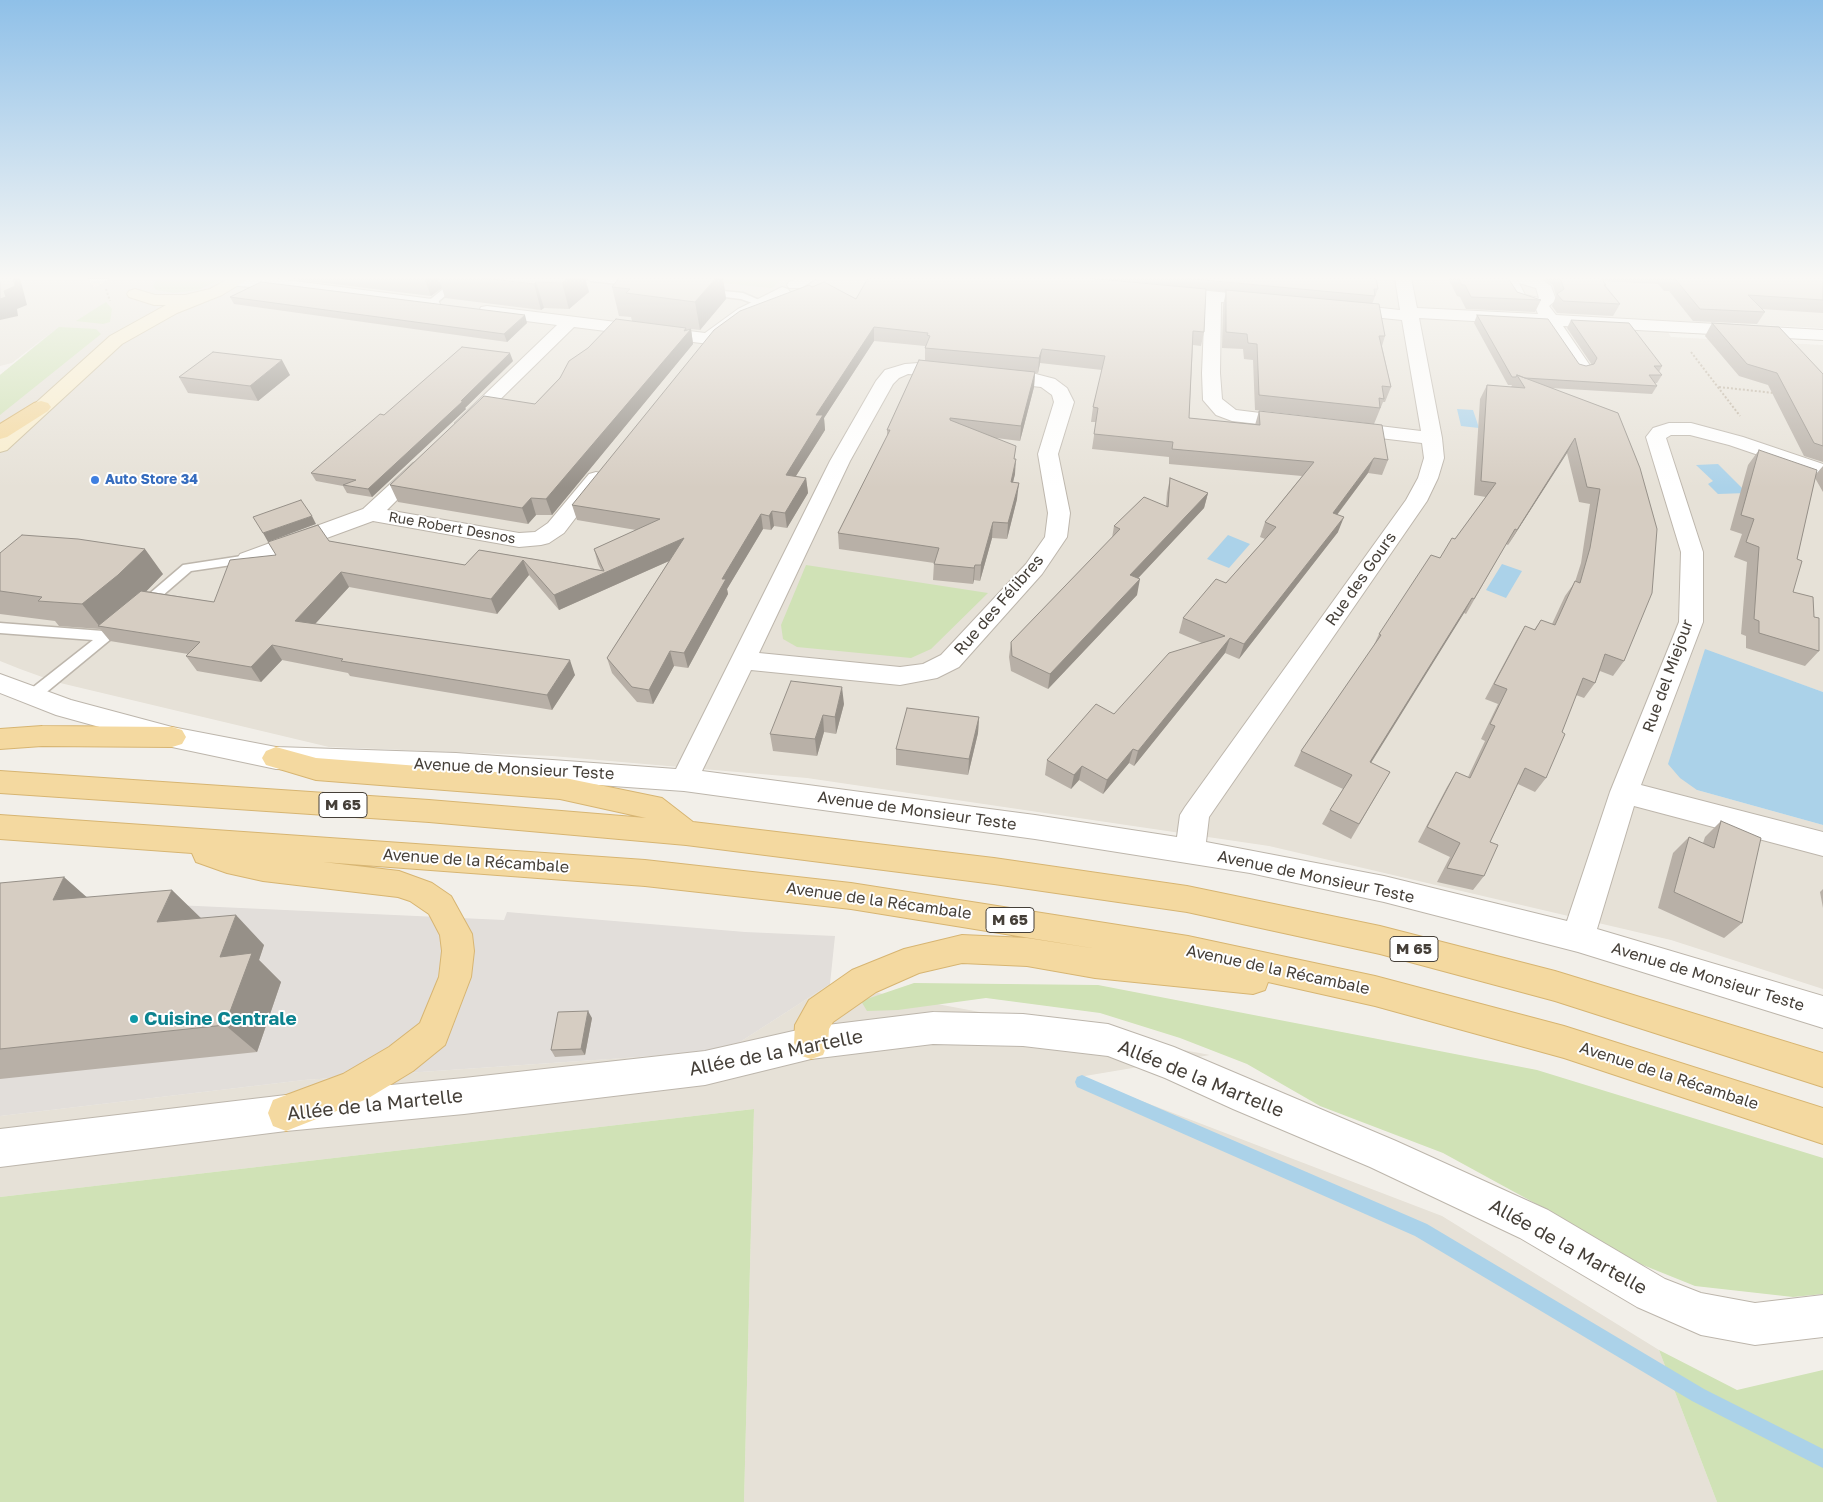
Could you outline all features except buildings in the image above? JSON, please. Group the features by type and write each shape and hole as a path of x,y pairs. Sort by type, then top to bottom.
{"main road":[{"path":"0,446 107,348"},
{"path":"0,433 41,407"},
{"path":"0,739 42,736 172,737"},
{"path":"276,758 316,769 560,788 652,806 686,832"},
{"name":"M 65","path":"0,782 429,811 686,832 994,871 1178,898 1380,940 1556,986 1823,1070"},
{"name":"Avenue de la Récambale","path":"0,827 645,873 851,896 1188,950 1375,991 1564,1042 1823,1126"},
{"path":"173,840 227,861 263,868 399,884 421,892 440,905 453,927 458,952 455,977 434,1034 401,1059 354,1087 286,1113"},
{"path":"811,1043 812,1025 821,1011 864,981 915,959 962,949 1027,952 1094,963 1375,991"}],"street":[{"path":"455,432 543,348"},
{"path":"693,358 701,348"},
{"path":"1212,348 1213,400 1223,411 1232,415 1308,424"},
{"name":"Rue des Gours","path":"1190,852 1194,815 1416,501 1428,478 1434,458 1416,348"},
{"path":"1569,348 1582,367"},
{"name":"Rue des Félibres","path":"684,780 840,461 885,381 892,374 904,369 919,368 1032,379 1048,383 1060,392 1064,402 1048,454 1059,512 1056,537 1034,569 950,661 928,672 900,676 743,660"},
{"path":"1327,426 1432,438"},
{"name":"Rue del Miejour","path":"1578,938 1624,792 1691,622 1692,552 1656,442 1656,436 1660,432 1669,429 1691,429 1823,471"},
{"path":"248,559 294,544 371,514 434,453"},
{"name":"Rue Robert Desnos","path":"371,514 520,540 541,538 556,528 609,462"},
{"name":"Avenue de Monsieur Teste","path":"0,683 65,708 172,737 276,758 456,764 684,780 1035,827 1250,861 1384,889 1578,938 1823,1012"},
{"path":"1624,792 1823,844"},
{"name":"Allée de la Martelle","path":"0,1148 286,1113 464,1096 705,1068 811,1043 933,1028 1023,1030 1108,1040 1174,1064 1246,1097 1410,1166 1534,1224 1652,1293 1701,1314 1755,1324 1823,1316"}],"lane":[{"path":"32,696 187,568 248,559"},
{"path":"0,628 106,636"}],"path":[{"path":"1689,348 1741,417 1736,442"},
{"path":"1719,387 1778,394"}],"shaded area":[{"path":"0,348 31,348 12,363 0,366"},
{"path":"32,348 1823,348 1823,692 1705,650 1697,790 1823,825 1823,989 1671,940 1269,846 807,778 552,756 329,747 56,682 0,661 0,375"},
{"path":"0,897 504,920 507,912 745,932 835,936 830,984 726,1051 304,1080 0,1116"},
{"path":"830,984 1210,1055 1079,1077 1442,1216 1659,1350 1717,1502 744,1502 754,1109 0,1197 0,1116 304,1080 726,1051"}],"green space":[{"path":"33,348 83,348 0,415 0,375"},
{"path":"806,565 988,593 931,649 911,658 797,647 783,639 781,625"},
{"path":"914,983 1098,985 1537,1070 1823,1158 1823,1294 1793,1297 1695,1286 1618,1255 1551,1212 1443,1153 1320,1106 1247,1064 1180,1038 1100,1013 986,998 898,1010 867,1011 861,1001"},
{"path":"754,1109 744,1502 0,1502 0,1197"},
{"path":"1659,1350 1737,1390 1823,1370 1823,1502 1717,1502"}],"water":[{"path":"1457,409 1473,410 1479,428 1461,426"},
{"path":"1718,464 1747,493 1718,494 1708,484 1713,481 1696,465"},
{"path":"1228,535 1250,544 1229,568 1207,559"},
{"path":"1502,564 1522,571 1506,598 1486,590"},
{"path":"1705,649 1823,692 1823,825 1697,790 1680,778 1668,764"}],"waterway":[{"path":"1082,1082 1421,1230 1698,1395 1823,1459"}],"place":[{"name":"Auto Store 34","path":"95,480"},
{"name":"Cuisine Centrale","path":"134,1019"}]}
